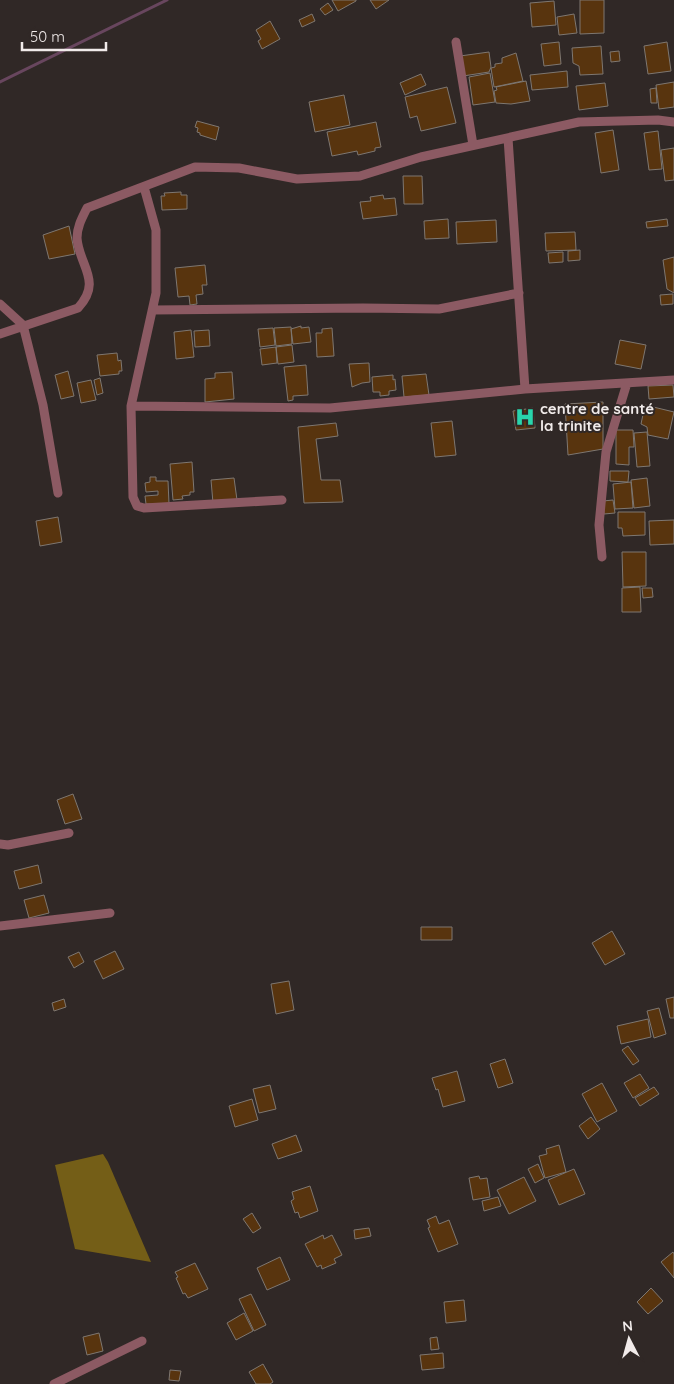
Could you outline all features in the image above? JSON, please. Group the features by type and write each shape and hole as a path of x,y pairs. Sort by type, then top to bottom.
{"street":[{"path":"456,42 473,145"},
{"path":"0,334 78,308 87,298 90,280 77,239 79,224 87,208 195,167 239,168 297,179 360,176 421,157 579,122 658,120 674,122"},
{"path":"508,138 525,389"},
{"path":"144,187 156,230 156,293 131,406 133,498 137,506 144,508 282,500"},
{"path":"153,310 439,309 519,293"},
{"path":"0,304 23,326 43,405 58,494"},
{"path":"131,406 330,408 525,389 674,380"},
{"path":"602,557 599,525 606,452 627,383"},
{"path":"0,844 8,845 68,833"},
{"path":"0,926 110,913"},
{"path":"54,1384 142,1340"}],"shaded area":[{"path":"103,1154 151,1262 75,1249 55,1165"}],"building":[{"path":"332,0 356,0 356,1 338,11"},
{"path":"370,0 389,0 376,9"},
{"path":"580,0 604,0 604,33 580,34"},
{"path":"554,1 556,25 532,27 530,3"},
{"path":"328,3 333,10 325,15 320,9"},
{"path":"312,14 315,21 302,27 299,20"},
{"path":"574,14 577,33 559,35 557,17"},
{"path":"270,21 280,39 262,49 258,41 261,39 256,30"},
{"path":"559,42 561,64 544,66 541,44"},
{"path":"667,42 671,71 648,74 644,46"},
{"path":"601,46 603,74 580,75 579,66 573,63 572,48"},
{"path":"619,51 620,61 611,62 610,52"},
{"path":"489,52 491,67 489,72 463,76 460,56"},
{"path":"516,53 523,81 494,87 491,68 495,67 495,64 502,63 502,58"},
{"path":"567,71 568,87 532,90 530,75"},
{"path":"490,73 495,102 473,105 469,77"},
{"path":"421,74 426,85 405,95 400,83"},
{"path":"526,81 530,101 511,104 496,103 494,91 497,90 496,87"},
{"path":"674,82 674,107 659,109 656,85"},
{"path":"605,83 608,106 579,110 576,86"},
{"path":"447,87 456,123 421,131 417,116 410,118 405,97"},
{"path":"656,88 657,103 651,103 650,89"},
{"path":"344,95 350,125 315,132 309,102"},
{"path":"197,121 219,127 216,140 200,135 197,132 198,128 195,127"},
{"path":"376,122 381,147 375,148 375,151 358,155 357,151 332,156 327,132"},
{"path":"613,130 619,170 601,173 595,133"},
{"path":"658,131 662,169 649,170 644,133"},
{"path":"674,148 674,180 665,181 661,150"},
{"path":"403,176 422,176 423,204 404,204"},
{"path":"181,192 181,195 187,195 187,209 162,210 161,196 165,196 164,193"},
{"path":"383,195 384,199 395,198 397,215 363,219 360,202 371,201 370,197"},
{"path":"448,219 449,238 425,239 424,221"},
{"path":"667,219 668,226 647,228 646,222"},
{"path":"496,220 497,242 457,244 456,222"},
{"path":"69,226 75,254 49,259 43,235"},
{"path":"575,232 576,250 546,251 545,233"},
{"path":"580,250 580,260 568,261 568,251"},
{"path":"563,252 563,262 549,263 548,253"},
{"path":"674,257 674,293 667,289 663,260"},
{"path":"205,265 207,285 202,285 203,294 196,295 197,304 190,305 189,296 178,297 175,268"},
{"path":"673,294 673,304 661,305 660,295"},
{"path":"301,326 301,328 309,327 311,342 293,344 291,329"},
{"path":"291,327 292,344 276,346 274,328"},
{"path":"273,328 275,345 260,347 258,329"},
{"path":"332,328 334,356 317,357 316,333 322,333 322,329"},
{"path":"191,330 194,357 176,359 174,332"},
{"path":"209,330 210,346 195,347 194,331"},
{"path":"620,340 646,345 641,369 615,364"},
{"path":"292,345 294,362 278,364 276,347"},
{"path":"276,347 277,363 262,365 260,349"},
{"path":"117,353 118,361 121,360 122,371 119,371 119,374 100,376 97,355"},
{"path":"369,363 370,382 352,387 349,364"},
{"path":"306,365 308,395 293,396 293,400 288,401 284,367"},
{"path":"68,371 74,396 61,399 55,375"},
{"path":"232,372 234,399 205,402 205,379 215,378 215,373"},
{"path":"426,374 429,395 404,397 402,376"},
{"path":"393,375 396,390 389,391 389,395 380,396 380,392 373,392 372,377"},
{"path":"100,378 103,393 97,395 94,380"},
{"path":"91,380 96,400 81,403 77,383"},
{"path":"673,385 674,397 649,399 648,386"},
{"path":"603,402 603,449 568,455 565,404"},
{"path":"645,405 674,412 668,439 648,435 647,427 641,424"},
{"path":"533,408 535,428 516,430 513,411"},
{"path":"452,421 456,455 435,457 431,423"},
{"path":"336,423 338,436 316,439 321,480 340,480 343,502 304,503 298,427"},
{"path":"616,430 633,430 634,447 629,447 629,465 616,464"},
{"path":"647,432 650,466 637,467 634,433"},
{"path":"192,462 194,492 190,492 190,495 182,496 183,499 173,500 170,464"},
{"path":"610,471 629,471 628,482 610,481"},
{"path":"150,477 156,477 156,481 168,481 169,504 146,504 145,496 158,495 158,491 146,492 145,483 150,482"},
{"path":"234,478 237,500 213,503 211,480"},
{"path":"647,478 650,506 634,508 631,480"},
{"path":"631,482 633,508 615,509 613,484"},
{"path":"613,500 615,513 604,514 603,501"},
{"path":"618,512 645,512 645,535 623,536 622,528 618,528"},
{"path":"58,517 62,542 40,546 36,521"},
{"path":"674,520 674,544 650,545 649,521"},
{"path":"622,552 646,552 646,586 623,587"},
{"path":"640,587 641,612 622,612 622,588"},
{"path":"642,588 652,588 653,597 643,598"},
{"path":"73,794 82,819 65,824 57,800"},
{"path":"38,865 42,883 19,889 14,871"},
{"path":"44,895 49,913 29,918 24,900"},
{"path":"421,927 452,927 452,940 421,940"},
{"path":"612,931 625,954 605,965 592,943"},
{"path":"115,951 124,969 103,979 94,961"},
{"path":"79,952 84,962 74,968 68,957"},
{"path":"289,981 294,1010 276,1014 271,984"},
{"path":"674,997 674,1018 670,1018 666,999"},
{"path":"64,999 66,1007 54,1011 52,1003"},
{"path":"659,1008 666,1034 654,1038 647,1011"},
{"path":"648,1019 651,1037 621,1044 617,1026"},
{"path":"628,1046 639,1061 633,1065 622,1050"},
{"path":"505,1059 513,1083 498,1088 490,1064"},
{"path":"457,1071 465,1101 443,1107 438,1089 436,1090 432,1078"},
{"path":"640,1074 649,1088 633,1098 624,1083"},
{"path":"602,1083 617,1111 597,1122 582,1094"},
{"path":"270,1085 276,1109 259,1113 253,1089"},
{"path":"654,1087 659,1094 640,1106 635,1098"},
{"path":"252,1099 258,1120 235,1127 229,1106"},
{"path":"591,1117 600,1129 588,1139 579,1126"},
{"path":"296,1135 302,1151 278,1159 272,1144"},
{"path":"559,1145 566,1172 545,1178 539,1156 547,1154 546,1149"},
{"path":"538,1164 544,1178 535,1183 528,1169"},
{"path":"574,1169 585,1194 559,1205 548,1180"},
{"path":"479,1176 480,1179 487,1178 490,1197 473,1200 469,1178"},
{"path":"524,1177 536,1201 509,1214 497,1190"},
{"path":"310,1186 318,1211 300,1218 298,1212 295,1213 291,1201 294,1199 292,1192"},
{"path":"498,1197 501,1206 484,1211 482,1201"},
{"path":"252,1213 261,1228 253,1233 243,1219"},
{"path":"436,1216 439,1224 449,1220 458,1244 438,1252 428,1228 430,1227 427,1220"},
{"path":"369,1228 371,1236 355,1239 354,1230"},
{"path":"323,1235 324,1239 332,1235 342,1255 334,1259 336,1263 322,1269 321,1265 317,1267 305,1244"},
{"path":"673,1252 674,1254 674,1278 661,1262"},
{"path":"280,1257 290,1280 267,1290 257,1268"},
{"path":"195,1263 208,1289 188,1298 185,1293 183,1294 175,1272"},
{"path":"651,1288 663,1301 648,1314 637,1302"},
{"path":"251,1294 266,1325 254,1331 239,1299"},
{"path":"464,1300 466,1321 446,1323 444,1302"},
{"path":"244,1313 253,1331 236,1340 227,1323"},
{"path":"99,1333 103,1351 87,1355 83,1337"},
{"path":"437,1337 439,1349 431,1350 430,1338"},
{"path":"443,1353 444,1368 422,1370 420,1355"},
{"path":"263,1364 273,1382 270,1384 256,1384 249,1372"},
{"path":"170,1370 181,1371 179,1381 169,1380"}],"waterway":[{"path":"0,82 167,0"}],"place":[{"name":"centre de santé la trinite","path":"525,417"}]}
